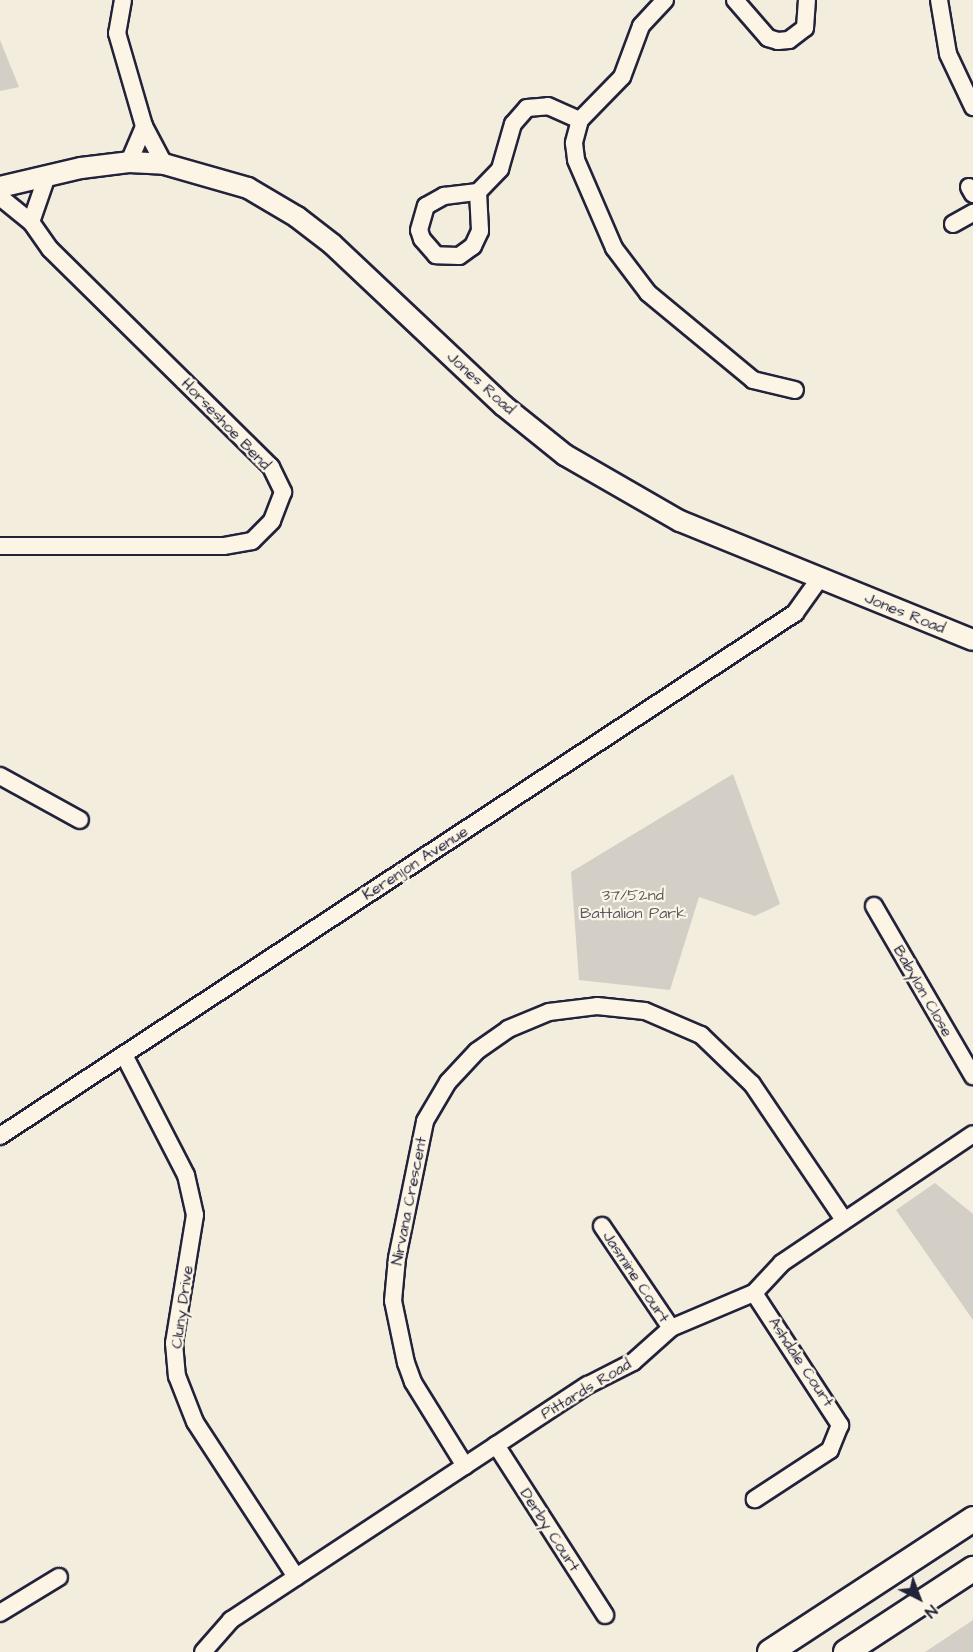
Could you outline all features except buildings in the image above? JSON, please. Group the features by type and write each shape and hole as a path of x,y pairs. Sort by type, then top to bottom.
{"highway":[{"path":"770,1652 973,1519"},
{"path":"846,1652 973,1569"},
{"path":"868,1652 973,1588"}],"main road":[{"name":"Jones Road","path":"0,187 47,176 129,162 164,164 248,188 297,217 504,406 565,455 681,521 973,640"}],"street":[{"path":"123,0 117,33 144,126 164,164"},
{"path":"665,0 641,26 622,76 580,120 574,143 576,160 601,223 630,272 673,314 753,380 795,390"},
{"path":"735,0 768,38 778,41 789,40 805,28 807,0"},
{"path":"939,0 948,54 973,107"},
{"path":"478,192 480,231 473,246 459,256 436,255 422,240 419,230 426,206 444,196 478,192 501,169 513,124 527,108 548,106 580,120"},
{"path":"129,162 137,152 144,126"},
{"path":"31,222 47,176"},
{"name":"Horseshoe Bend","path":"0,197 31,222 50,249 271,467 283,492 272,521 252,542 223,546 0,546"},
{"path":"953,224 973,213"},
{"name":"Kerenjon Avenue","path":"0,1136 795,613 820,578"},
{"path":"0,776 80,820"},
{"name":"Babylon Close","path":"874,906 973,1076"},
{"name":"Nirvana Crescent","path":"465,1466 413,1382 406,1363 393,1301 397,1258 425,1121 448,1082 477,1051 508,1029 549,1012 597,1006 645,1011 701,1035 752,1084 844,1220"},
{"name":"Cluny Drive","path":"124,1055 186,1175 195,1215 174,1343 177,1376 195,1422 296,1577"},
{"name":"Pittards Road","path":"202,1652 231,1620 588,1385 633,1362 671,1328 754,1293 782,1263 973,1134"},
{"name":"Jasmine Court","path":"602,1226 671,1328"},
{"name":"Ashdale Court","path":"754,1293 840,1425 838,1438 830,1450 755,1499"},
{"name":"Derby Court","path":"496,1445 605,1615"},
{"path":"0,1613 59,1577"}],"green space":[{"path":"0,40 19,87 0,91"},
{"name":"37/52nd Battalion Park","path":"733,774 780,904 755,916 699,897 670,990 579,980 571,872"},
{"path":"935,1183 973,1214 973,1320 896,1210"},
{"path":"973,1620 973,1652 925,1652"}]}
